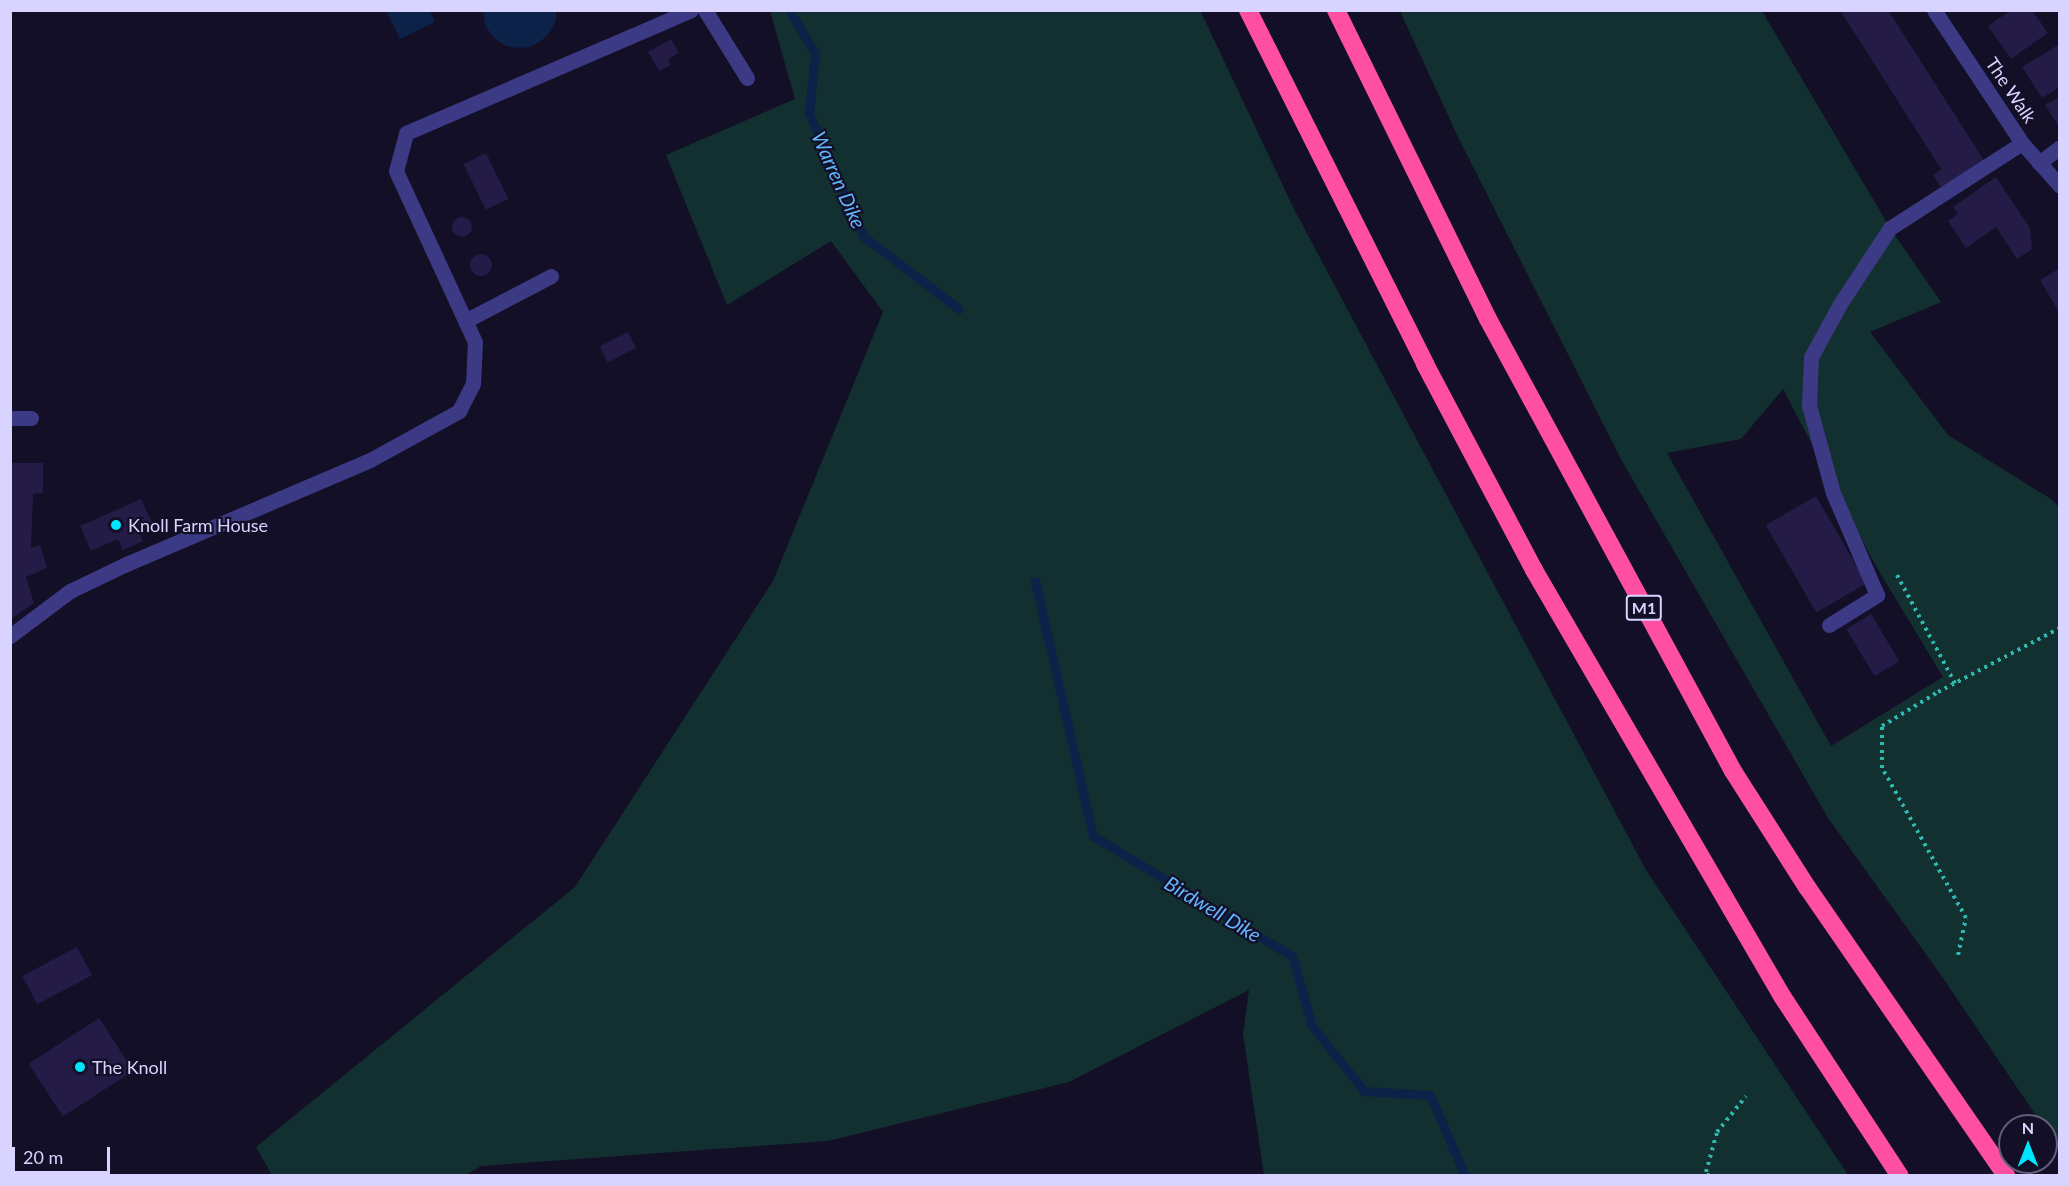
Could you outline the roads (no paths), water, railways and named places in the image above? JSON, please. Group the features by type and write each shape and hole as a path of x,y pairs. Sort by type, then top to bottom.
{"highway":[{"path":"1248,10 1425,364 1534,570 1782,996 1900,1176"},
{"name":"M1","path":"1336,10 1488,319 1733,771 1807,887 2006,1176"}],"street":[{"path":"10,636 70,591 124,565 369,460 459,411 473,384 475,342 396,171 406,133 691,10"},
{"path":"705,10 747,78"},
{"name":"The Walk","path":"1934,10 2022,143 2060,186"},
{"path":"1829,625 1877,595 1830,482 1809,405 1811,357 1840,304 1890,228 2022,143"},
{"path":"2039,163 2060,147"},
{"path":"465,321 551,276"},
{"path":"10,418 31,418"}],"water":[{"path":"386,11 430,11 435,22 400,39"},
{"path":"483,11 556,11 556,20 550,32 541,41 530,47 517,48 504,45 494,38 486,27"}],"waterway":[{"name":"Warren Dike","path":"789,10 815,53 809,113 864,237 959,309"},
{"name":"Birdwell Dike","path":"1035,581 1093,836 1292,956 1312,1026 1364,1091 1430,1095 1465,1176"}],"place":[{"name":"Knoll Farm House","path":"116,525"},
{"name":"The Knoll","path":"80,1067"}]}
